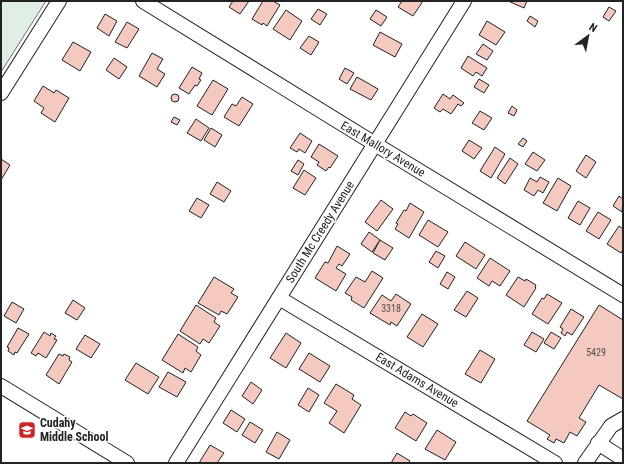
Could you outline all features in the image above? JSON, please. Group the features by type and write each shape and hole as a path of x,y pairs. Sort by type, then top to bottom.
{"street":[{"path":"1,93 59,1"},
{"name":"East Mallory Avenue","path":"143,1 623,295"},
{"name":"South Mc Creedy Avenue","path":"176,463 464,1"},
{"name":"East Adams Avenue","path":"280,298 555,463"},
{"path":"1,386 127,463"},
{"path":"585,463 611,426 623,419"},
{"path":"598,443 623,459"}],"green space":[{"path":"1,1 46,1 1,72"}],"building":[{"path":"233,1 249,1 240,14 229,7"},
{"path":"263,1 273,1 280,5 267,26 263,23 262,25 252,19"},
{"path":"402,1 423,1 413,16 398,7"},
{"path":"508,1 527,1 524,8"},
{"path":"609,7 616,11 609,21 603,17"},
{"path":"318,9 327,14 320,25 311,19"},
{"path":"286,10 302,21 290,40 273,29"},
{"path":"376,10 387,17 381,26 370,19"},
{"path":"105,14 117,21 109,36 97,28"},
{"path":"530,16 538,21 535,27 527,21"},
{"path":"487,21 505,32 496,45 479,35"},
{"path":"127,22 139,29 127,48 115,42"},
{"path":"380,32 402,44 395,57 373,45"},
{"path":"309,36 319,42 311,55 300,48"},
{"path":"73,42 91,52 80,71 62,60"},
{"path":"483,44 493,51 487,60 476,54"},
{"path":"152,53 163,59 157,69 165,74 157,87 139,76"},
{"path":"468,56 487,68 482,76 476,72 473,76 461,68"},
{"path":"114,58 127,67 119,79 106,70"},
{"path":"192,67 202,73 199,79 201,80 197,86 195,85 189,94 179,88"},
{"path":"345,68 354,73 347,84 339,79"},
{"path":"357,77 378,89 371,100 350,89"},
{"path":"479,79 489,85 484,93 474,87"},
{"path":"213,80 228,89 212,115 197,106"},
{"path":"43,86 54,93 56,90 69,98 55,122 41,113 44,108 34,101"},
{"path":"175,94 178,95 178,101 175,102 172,101 171,98 172,95"},
{"path":"443,94 450,99 453,95 464,103 461,106 458,104 451,114 443,109 440,112 434,108"},
{"path":"242,97 253,104 239,126 224,117 232,104 236,106"},
{"path":"512,106 517,110 514,116 508,113"},
{"path":"480,111 492,118 484,130 472,123"},
{"path":"174,117 180,120 177,125 171,122"},
{"path":"196,119 209,128 201,141 187,133"},
{"path":"211,128 222,135 215,147 204,140"},
{"path":"300,133 312,141 305,153 299,149 297,152 290,148"},
{"path":"523,138 527,141 523,147 518,144"},
{"path":"469,140 482,148 474,159 462,151"},
{"path":"319,144 338,156 330,168 329,167 326,171 317,165 319,162 311,157"},
{"path":"495,147 505,154 491,178 480,171"},
{"path":"533,152 545,160 537,171 525,164"},
{"path":"586,155 596,162 586,178 576,171"},
{"path":"510,158 518,164 505,184 497,178"},
{"path":"1,159 10,165 1,180"},
{"path":"298,160 304,164 298,175 291,171"},
{"path":"304,170 316,178 305,195 293,188"},
{"path":"540,177 549,182 543,193 538,190 534,196 524,190 530,178 537,182"},
{"path":"558,178 571,186 557,211 543,203"},
{"path":"217,182 231,191 224,202 210,194"},
{"path":"619,196 623,199 622,212 613,206"},
{"path":"197,198 209,205 201,218 189,211"},
{"path":"381,200 393,209 377,231 365,222"},
{"path":"578,201 590,208 580,225 568,218"},
{"path":"410,203 424,212 409,238 395,229 398,224 396,223 404,210 406,211"},
{"path":"598,212 611,220 599,239 586,231"},
{"path":"428,220 448,232 438,247 419,235"},
{"path":"619,226 623,229 623,249 621,253 607,244"},
{"path":"369,232 380,240 372,252 361,244"},
{"path":"380,240 393,248 385,260 373,253"},
{"path":"465,242 485,255 476,269 456,256"},
{"path":"337,246 350,254 342,266 339,264 336,268 346,274 336,291 315,278 325,262 328,263"},
{"path":"436,251 445,256 438,268 429,262"},
{"path":"490,258 510,271 500,286 492,281 489,286 477,278"},
{"path":"372,271 383,278 364,308 351,300 352,297 345,293 356,277 365,282"},
{"path":"447,272 455,277 448,289 440,284"},
{"path":"214,277 234,289 231,293 238,297 227,314 221,311 219,315 198,303"},
{"path":"518,277 525,281 526,279 536,285 536,288 524,307 506,295"},
{"path":"467,291 478,298 466,317 454,310"},
{"path":"396,294 411,304 397,326 391,322 390,325 370,313 382,295 391,301"},
{"path":"547,294 562,303 548,324 532,314 542,298 544,299"},
{"path":"73,300 85,308 77,320 65,313"},
{"path":"12,302 24,309 16,323 4,316"},
{"path":"196,305 216,318 214,322 220,326 209,343 203,339 200,344 180,331"},
{"path":"599,305 623,320 623,399 599,385 579,418 586,422 577,436 570,432 564,443 556,439 554,443 547,439 550,435 527,421"},
{"path":"571,309 584,317 572,335 567,332 565,336 561,333 563,329 560,327"},
{"path":"422,314 438,324 423,347 407,337"},
{"path":"18,328 29,334 17,353 15,352 14,355 8,351 9,348 7,347"},
{"path":"44,332 50,336 51,333 56,336 54,339 57,340 46,358 38,353 36,356 31,353"},
{"path":"532,332 544,339 536,352 524,345"},
{"path":"551,332 561,338 554,349 544,343"},
{"path":"286,333 301,343 286,368 270,358"},
{"path":"178,334 198,347 196,351 201,355 191,372 185,368 183,373 162,360"},
{"path":"85,335 100,344 91,358 76,349"},
{"path":"480,350 495,359 481,383 465,374"},
{"path":"309,353 330,366 320,382 299,369"},
{"path":"59,354 63,356 64,354 70,357 69,360 72,362 59,384 46,375"},
{"path":"136,363 159,377 148,394 125,380"},
{"path":"168,372 186,382 177,397 159,387"},
{"path":"251,382 262,390 253,404 242,396"},
{"path":"336,384 354,395 352,399 361,405 344,433 329,423 337,411 324,403"},
{"path":"308,388 319,395 309,412 298,405"},
{"path":"231,410 245,419 237,432 223,423"},
{"path":"405,412 411,416 413,414 427,423 416,441 395,428"},
{"path":"250,422 263,430 255,443 242,435"},
{"path":"437,430 456,442 445,460 425,449"},
{"path":"277,432 290,440 279,459 266,452"},
{"path":"210,445 224,453 217,463 199,463"},
{"path":"397,453 410,461 408,463 391,463"}],"place":[{"name":"Cudahy Middle School","path":"27,430"}]}
